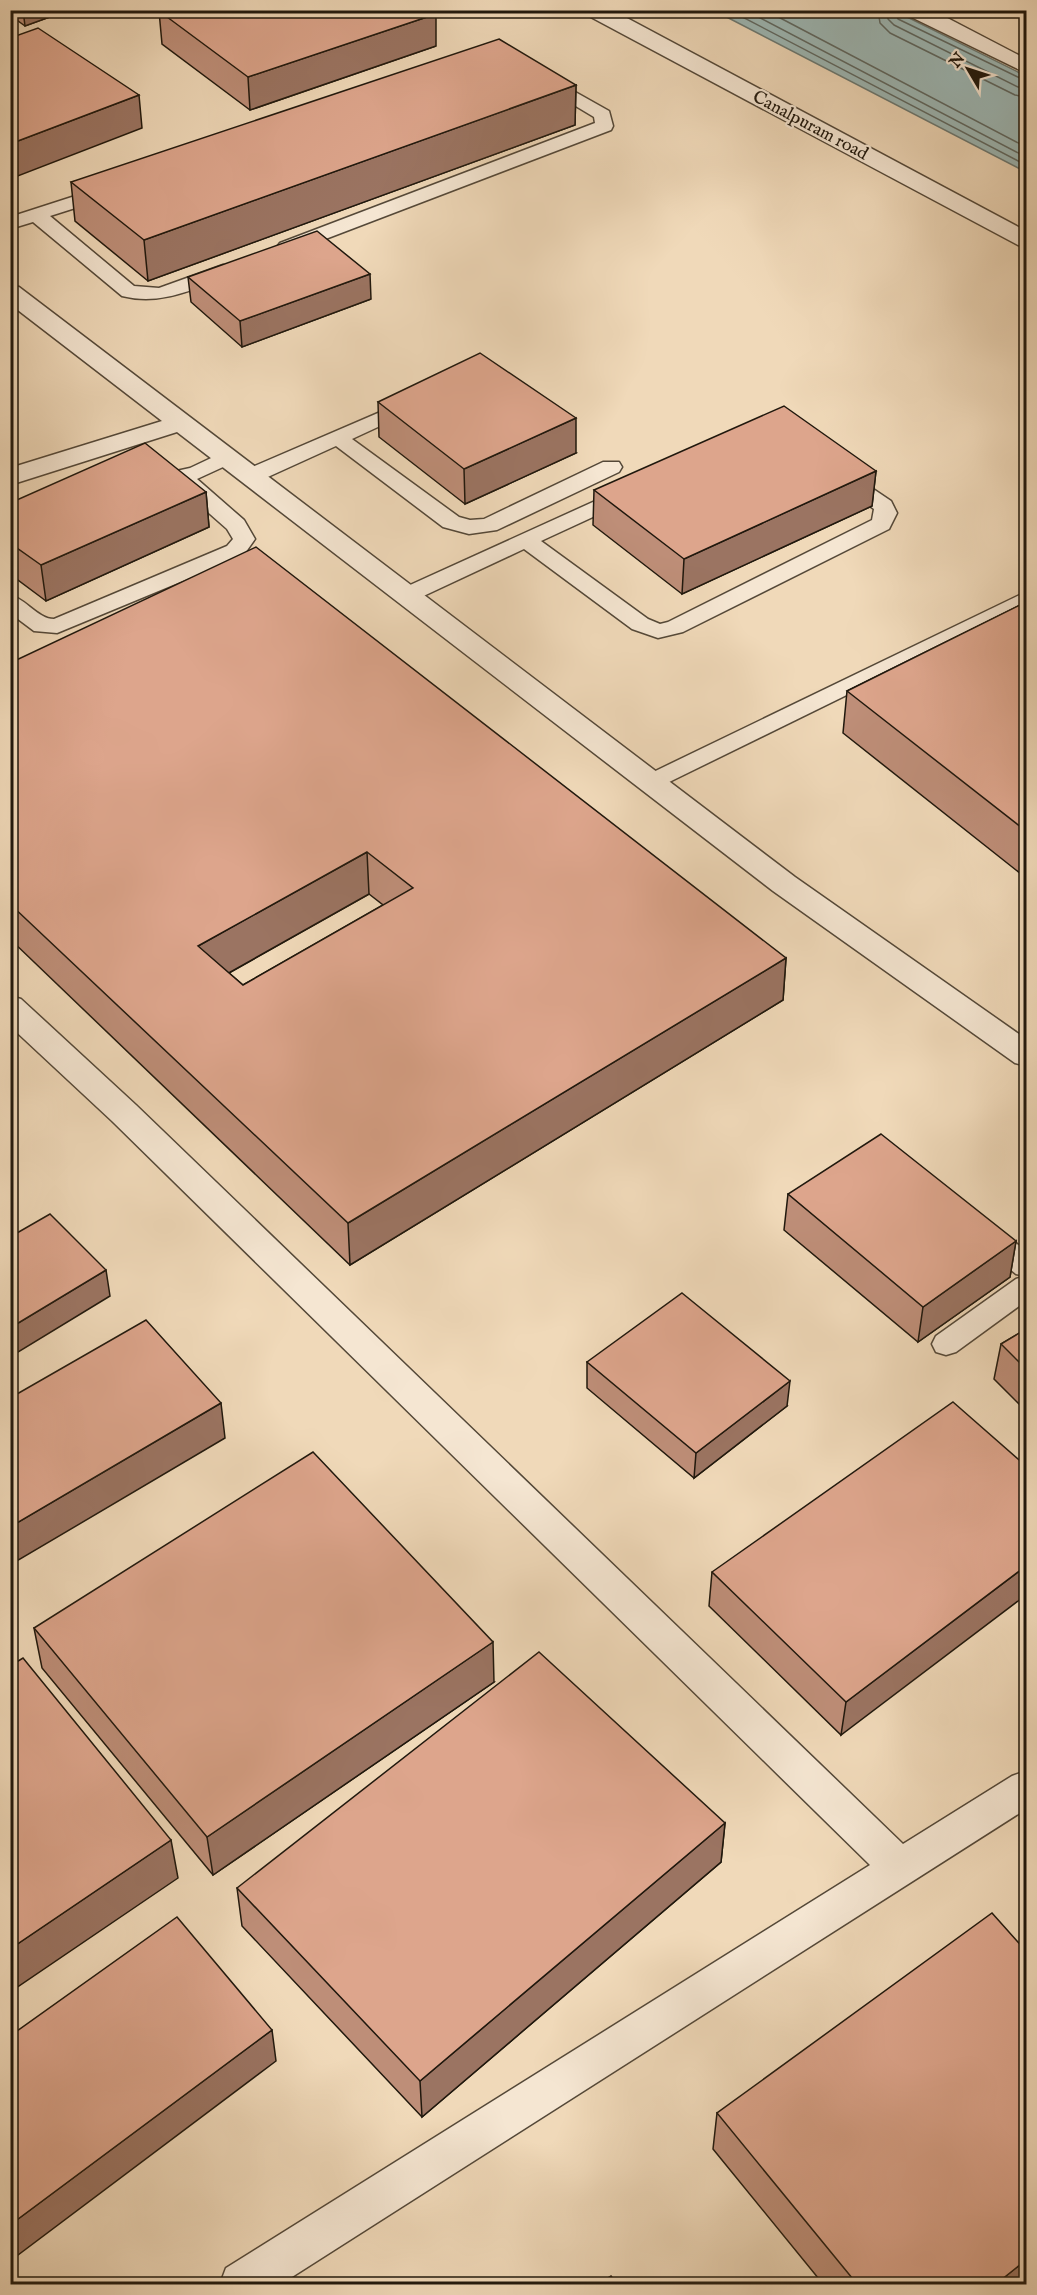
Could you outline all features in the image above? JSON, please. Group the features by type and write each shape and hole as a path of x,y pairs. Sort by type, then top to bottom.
{"street":[{"name":"Canalpuram road","path":"595,10 1026,240"},
{"path":"915,10 1026,67"},
{"path":"10,292 784,884 1026,1055"},
{"path":"10,477 180,423"},
{"path":"10,1007 124,1113 901,1869"},
{"path":"242,2284 1026,1788"}],"lane":[{"path":"272,252 604,126 603,115 525,68"},
{"path":"10,223 128,184"},
{"path":"37,214 129,292 161,294 239,265"},
{"path":"251,476 399,410"},
{"path":"337,437 451,522 469,527 489,525 611,467"},
{"path":"144,475 152,473 168,481 197,473 226,457"},
{"path":"525,540 640,624 658,631 675,627 881,524 886,513 883,506 826,468"},
{"path":"10,602 42,626 57,626 235,551 244,539 236,525 181,477"},
{"path":"407,595 642,486"},
{"path":"651,782 1026,599"},
{"path":"962,1216 1026,1266"},
{"path":"946,1344 1026,1287"}],"water":[{"path":"715,11 895,11 1026,76 1026,172"}],"building":[{"path":"160,10 431,10 436,14 248,77"},
{"path":"38,28 139,95 10,144 10,38"},
{"path":"499,39 576,85 144,240 71,182"},
{"path":"317,231 370,274 240,321 188,277"},
{"path":"480,353 576,418 464,469 378,402"},
{"path":"784,406 876,471 684,559 594,490"},
{"path":"145,443 206,492 41,565 10,543 10,503"},
{"path":"256,547 786,958 348,1223 10,904 10,663","holes":["367,852 413,888 243,985 198,946"]},
{"path":"1026,602 1026,831 847,691"},
{"path":"881,1134 1016,1241 923,1307 788,1194"},
{"path":"50,1214 106,1270 10,1328 10,1237"},
{"path":"682,1293 790,1381 696,1453 587,1362"},
{"path":"146,1320 221,1403 10,1527 10,1398"},
{"path":"1026,1329 1026,1369 1001,1344"},
{"path":"953,1402 1026,1466 1026,1566 846,1702 712,1572"},
{"path":"313,1452 493,1642 207,1837 34,1628"},
{"path":"539,1652 725,1823 420,2081 237,1888"},
{"path":"23,1658 171,1840 10,1949 10,1666"},
{"path":"992,1913 1026,1951 1026,2260 996,2284 857,2284 717,2113"},
{"path":"177,1917 272,2030 10,2225 10,2036"},
{"path":"611,2276 617,2284 598,2284"}]}
